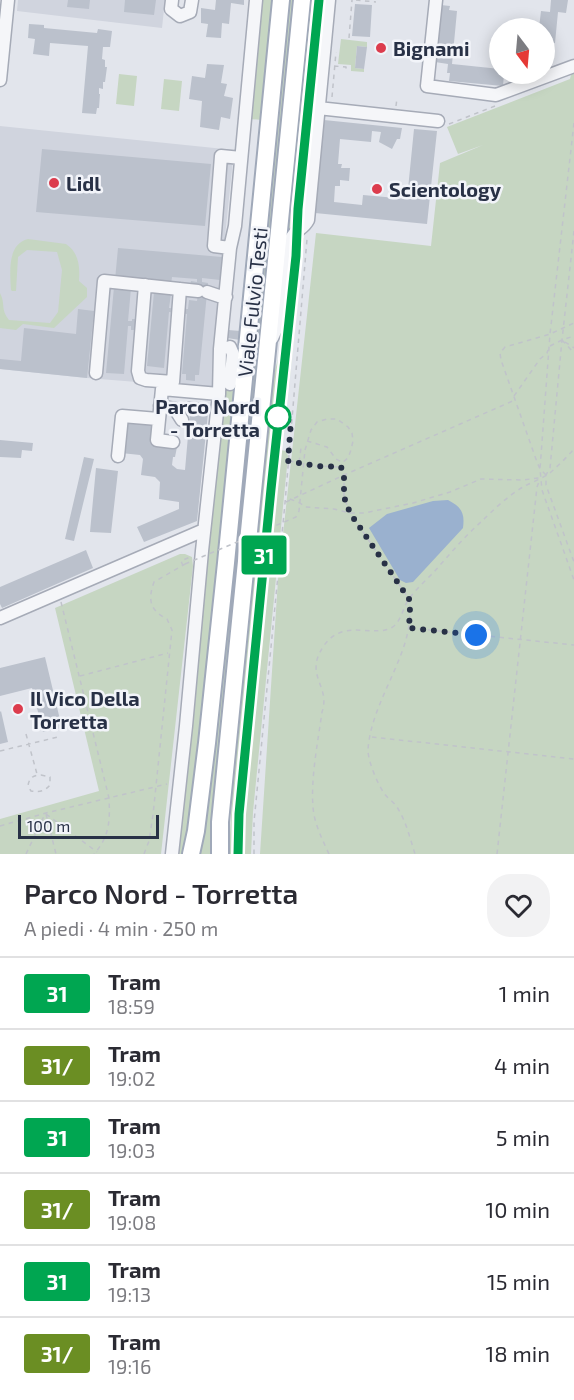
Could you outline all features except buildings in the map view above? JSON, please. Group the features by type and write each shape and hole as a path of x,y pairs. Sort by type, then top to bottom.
{"main road":[{"name":"Viale Fulvio Testi","path":"191,854 207,743 226,563 281,0"},
{"name":"Viale Fulvio Testi","path":"220,854 220,822 302,0"}],"street":[{"path":"0,80 8,0"},
{"path":"172,0 171,9 180,16 190,12 192,0"},
{"name":"Viale Fulvio Testi","path":"172,854 219,393 226,366 220,349 230,248 235,226 256,0"},
{"path":"308,220 329,0"},
{"path":"436,0 427,86 496,95 574,66"},
{"path":"318,108 438,121"},
{"name":"Viale Fulvio Testi","path":"230,248 214,246 221,156 241,158"},
{"name":"Viale Fulvio Testi","path":"267,347 284,310 291,239 293,234 304,227 308,220"},
{"path":"96,374 104,281 202,291 225,297"},
{"path":"145,285 138,371 140,378 146,380 173,382 180,289"},
{"path":"230,347 233,354 226,366 230,384"},
{"path":"173,442 157,440 162,389 219,393"},
{"path":"118,456 122,416 159,413 175,409 182,420"},
{"path":"0,618 204,530"}],"path":[{"path":"349,38 352,0"},
{"path":"356,0 376,2"},
{"path":"336,46 332,97 344,111"},
{"path":"327,66 346,67 346,70"},
{"path":"574,123 550,334 540,469 542,490 574,580"},
{"path":"254,854 256,803 285,503 308,220"},
{"path":"574,231 550,468 546,475 546,485 574,562"},
{"path":"546,475 540,469 500,353 505,347 550,334 574,323"},
{"path":"514,396 540,359 547,353 549,346 574,336"},
{"path":"562,340 574,348"},
{"path":"562,340 574,353"},
{"path":"285,503 515,400"},
{"path":"144,854 149,841 157,787 172,630 167,619 159,615 151,602 150,594 154,582 184,565 296,518 299,511 305,449 311,430 317,422 337,419 348,427 353,437 348,458 341,467 344,475 344,497 350,513 409,599 409,628 373,721 368,752 371,765 384,793 396,805 408,831 415,854"},
{"path":"307,441 327,447 336,459 343,462"},
{"path":"299,463 300,448 305,449"},
{"path":"329,854 314,814 312,790 324,706 315,665 322,648 334,636 345,631 380,631 395,625 409,599 480,522 521,488 546,475 574,449"},
{"path":"288,461 316,466 341,467"},
{"path":"290,499 305,507 364,513 413,503 450,492 481,478 522,480 540,478"},
{"path":"497,854 537,487 540,478"},
{"path":"184,565 181,561 202,551"},
{"path":"46,813 96,853 108,832 109,798 58,593"},
{"path":"409,628 574,645"},
{"path":"79,676 169,652"},
{"path":"26,734 38,775"},
{"path":"370,736 574,759"},
{"path":"0,751 58,737"},
{"path":"38,775 50,777 50,785 46,790 31,791 28,781 38,775"},
{"path":"0,826 157,787"},
{"path":"26,854 46,813"},
{"path":"46,813 56,854"}],"shaded area":[{"path":"18,0 165,0 162,28 17,11"},
{"path":"0,126 234,150 212,388 0,369"}],"green space":[{"path":"261,0 274,0 263,120 249,119"},
{"path":"288,0 295,0 213,854 200,854 207,818"},
{"path":"309,0 326,0 304,219 294,225 288,233 278,304"},
{"path":"341,39 367,42 367,47 357,46 355,68 364,69 364,72 351,71 351,65 338,64"},
{"path":"574,73 574,854 260,854 278,580 316,233 431,246 440,163 483,145 458,154 447,127 570,79"},
{"path":"119,74 137,76 134,106 116,104"},
{"path":"164,79 182,81 179,111 161,109"},
{"path":"304,238 289,387 279,386 272,448 286,451 288,456 253,812 251,854 229,854 233,777 272,381 285,334 293,242 295,239"},
{"path":"28,239 66,244 74,251 78,260 79,281 87,288 87,297 54,328 23,324 16,330 0,328 0,293 9,320 50,323 58,312 62,270 57,252 27,250 18,257 16,291 11,290 10,267 13,253 21,242"},
{"path":"223,387 236,389 191,819 184,854 176,854"},
{"path":"180,554 192,557 193,566 161,854 0,854 0,819 99,791 55,608"}],"water":[{"path":"448,500 461,511 463,528 413,582 406,583 400,580 369,528 387,514 433,501"}],"tram line":[{"path":"238,854 239,814 296,256 298,209 319,0"},
{"name":"31","path":"238,854 239,814 296,256 298,209 319,0"}],"place":[{"name":"Bignami","path":"381,48"},
{"name":"Lidl","path":"54,183"},
{"name":"Scientology","path":"377,189"},
{"name":"Parco Nord - Torretta","path":"278,417"},
{"name":"Il Vico Della Torretta","path":"18,709"}],"route":[{"path":"278,417 291,421 288,461 316,466 341,467 344,475 344,497 350,513 409,599 409,628 476,635"}]}
